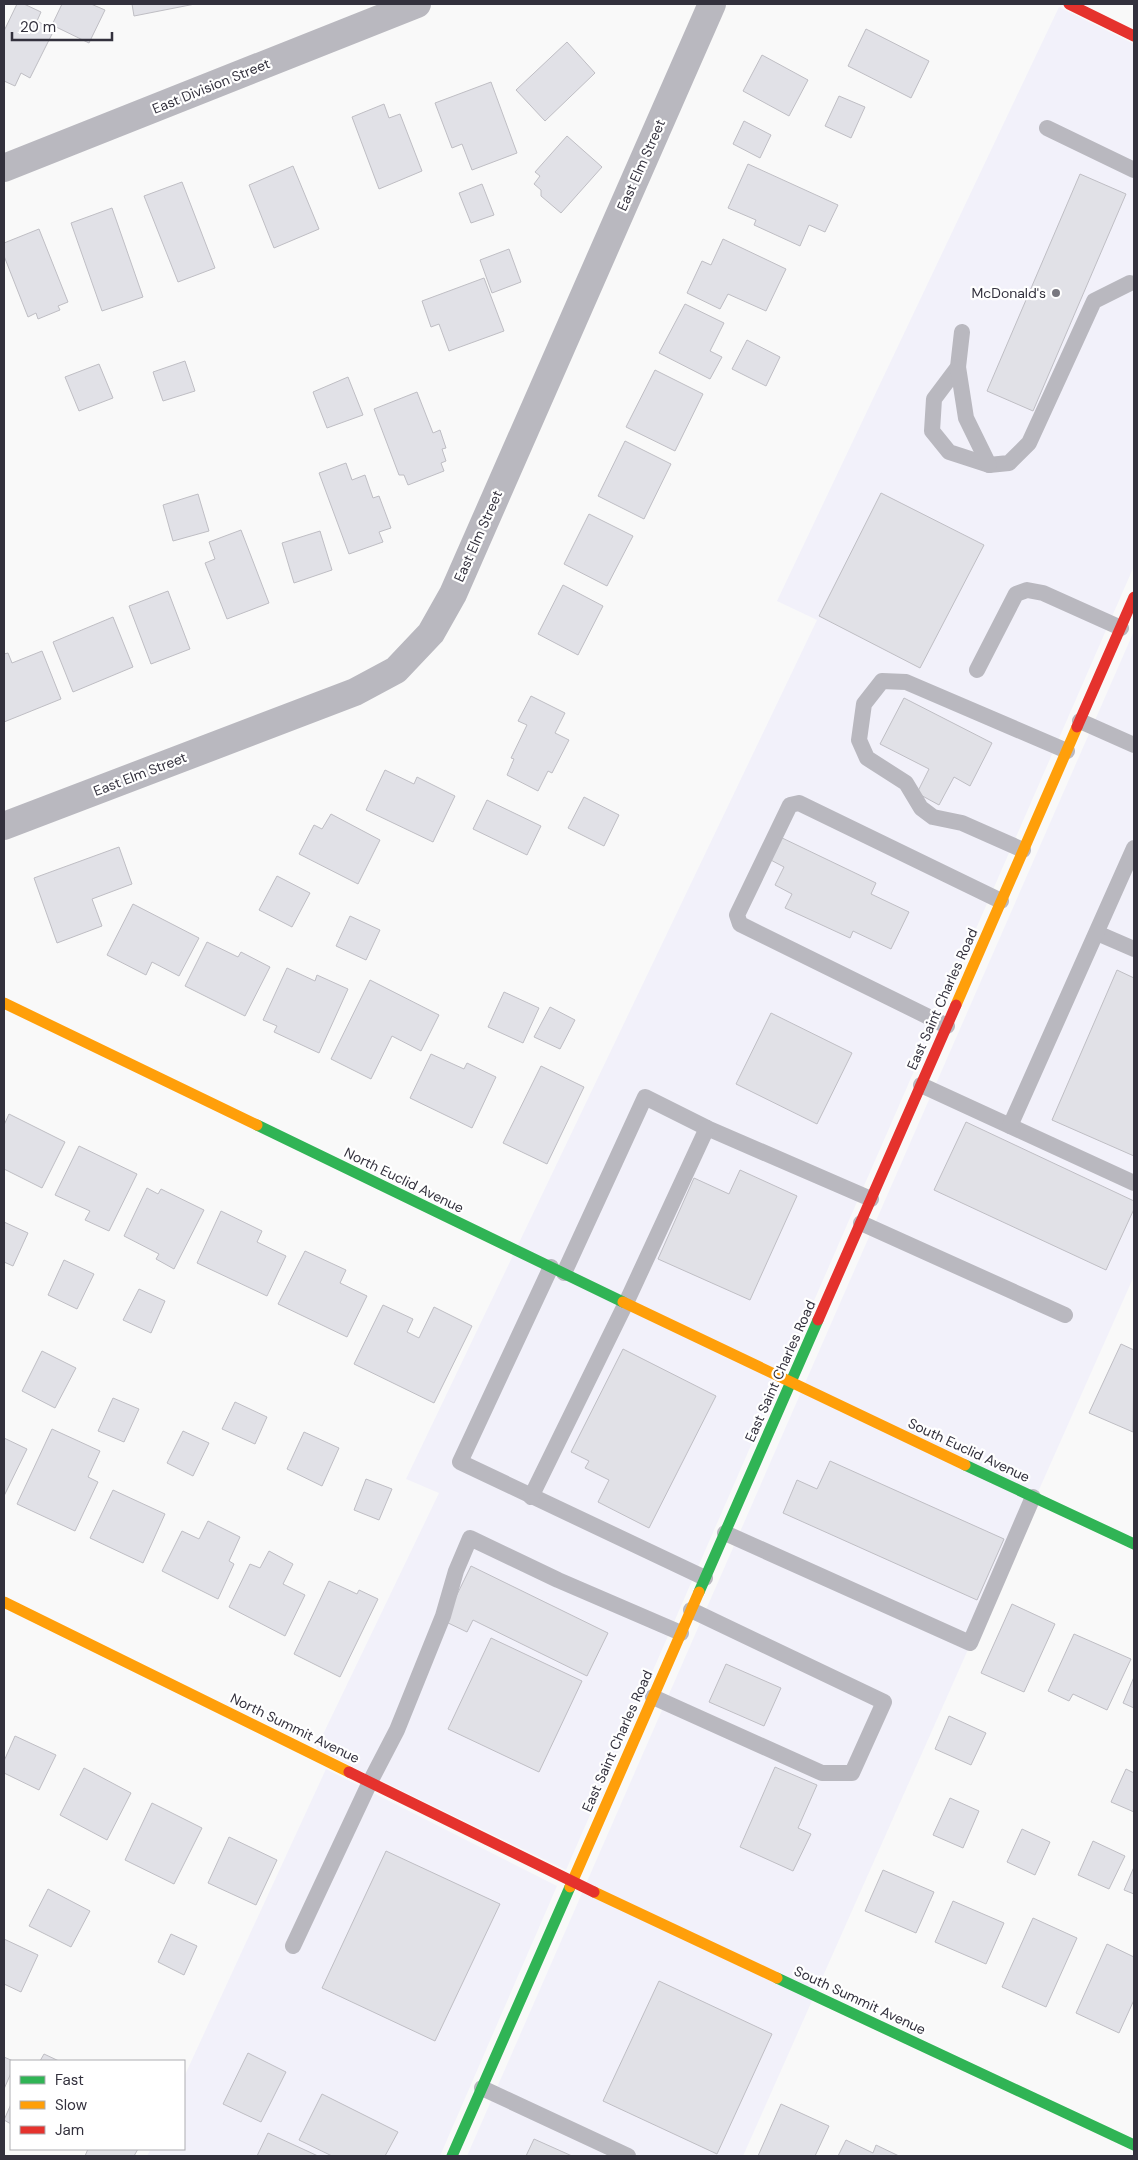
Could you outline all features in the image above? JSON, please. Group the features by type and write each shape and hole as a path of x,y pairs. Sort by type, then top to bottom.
{"street":[{"name":"East Division Street","path":"8,163 417,4"},
{"name":"East Elm Street","path":"4,826 355,692 396,670 430,633 453,594 712,4"},
{"path":"1075,5 1134,36"},
{"name":"East Saint Charles Road","path":"452,2156 1134,596"},
{"name":"North Euclid Avenue","path":"4,1003 791,1383"},
{"name":"South Euclid Avenue","path":"791,1383 1134,1544"},
{"name":"North Summit Avenue","path":"4,1602 572,1882"},
{"name":"South Summit Avenue","path":"572,1882 1134,2145"}],"lane":[{"path":"1047,128 1134,170"},
{"path":"958,367 934,399 932,431 949,452 989,465 1009,463 1029,443 1094,301 1130,283"},
{"path":"962,332 958,367 966,418 989,465"},
{"path":"977,670 1016,594 1027,590 1043,593 1121,628"},
{"path":"1023,850 962,823 933,817 921,808 906,783 867,758 859,740 864,704 882,681 906,682 1067,751"},
{"path":"1080,721 1134,744"},
{"path":"947,1026 740,924 737,915 790,805 799,803 1001,901"},
{"path":"1010,1126 1134,848"},
{"path":"1096,932 1134,949"},
{"path":"921,1085 1134,1183"},
{"path":"705,1578 460,1462 645,1097 706,1128 871,1199"},
{"path":"531,1497 626,1303 706,1128"},
{"path":"861,1223 1065,1315"},
{"path":"725,1532 970,1643 1034,1497"},
{"path":"293,1946 400,1721 443,1616 456,1570 470,1538 558,1580 681,1633"},
{"path":"653,1697 822,1773 852,1773 884,1702 691,1610"},
{"path":"482,2088 628,2156"}],"shaded area":[{"path":"1059,7 1134,44 1134,566 566,1870 316,1749 439,1493 406,1479 817,620 777,601"},
{"path":"1134,631 1134,1276 743,2156 467,2156"},
{"path":"326,1769 557,1886 440,2156 147,2156 150,2150 185,2150 185,2075"}],"building":[{"path":"17,4 24,4 41,12 37,21 54,30 30,78 21,73 15,86 4,81 4,31"},
{"path":"62,4 91,4 105,10 89,43 52,25"},
{"path":"132,4 195,4 134,16"},
{"path":"866,29 929,61 911,98 848,66"},
{"path":"567,42 595,73 545,121 516,90"},
{"path":"762,55 808,80 789,116 743,91"},
{"path":"491,82 517,153 472,170 462,144 452,148 435,103"},
{"path":"839,96 865,107 851,138 825,126"},
{"path":"384,104 389,118 400,114 422,171 379,189 352,117"},
{"path":"744,121 771,135 760,158 733,144"},
{"path":"567,136 602,167 561,213 541,196 541,190 534,184 540,176 535,172"},
{"path":"748,164 838,205 825,232 809,225 800,246 754,225 756,220 728,208"},
{"path":"293,166 319,229 274,248 249,185"},
{"name":"McDonald's","path":"1080,174 1126,194 1033,411 987,391"},
{"path":"182,182 215,268 178,282 144,196"},
{"path":"482,184 494,215 471,223 459,193"},
{"path":"112,208 143,297 102,311 71,223"},
{"path":"39,229 68,302 58,306 60,310 38,319 36,313 28,317 4,256 4,243"},
{"path":"723,239 786,269 766,311 728,294 720,309 687,293 702,261 711,265"},
{"path":"509,249 521,282 492,293 480,260"},
{"path":"484,278 504,331 449,351 439,324 431,327 422,301"},
{"path":"685,304 724,323 710,351 722,357 710,379 659,353"},
{"path":"747,340 780,357 766,386 732,369"},
{"path":"185,361 195,391 163,401 153,372"},
{"path":"99,364 113,398 79,411 65,377"},
{"path":"655,370 703,394 675,451 626,427"},
{"path":"348,377 363,415 327,428 313,392"},
{"path":"417,392 433,433 440,430 446,448 442,449 446,461 441,463 444,471 408,485 404,475 399,475 374,409"},
{"path":"625,441 671,464 644,519 598,496"},
{"path":"346,463 352,480 365,475 373,498 379,496 391,528 379,532 383,542 349,554 319,473"},
{"path":"881,493 984,545 920,668 819,616"},
{"path":"198,494 209,531 173,541 163,505"},
{"path":"589,514 633,536 607,586 564,564"},
{"path":"241,530 269,603 227,619 205,563 215,559 209,542"},
{"path":"320,531 332,570 294,583 282,543"},
{"path":"563,585 603,606 578,655 538,634"},
{"path":"168,591 190,649 151,664 129,606"},
{"path":"113,617 133,667 73,692 53,642"},
{"path":"42,651 61,699 4,722 4,654 8,653 12,663"},
{"path":"531,696 565,713 555,733 569,740 552,773 548,771 538,791 507,775 514,759 511,758 527,725 518,721"},
{"path":"904,698 992,743 970,786 954,777 939,805 917,793 929,769 880,744"},
{"path":"385,770 414,784 417,777 455,796 433,842 366,810"},
{"path":"584,797 619,815 604,846 568,828"},
{"path":"487,800 541,826 527,855 473,829"},
{"path":"331,814 380,840 358,884 299,854 314,825 322,829"},
{"path":"778,836 876,883 871,894 909,912 891,949 853,931 850,938 785,908 792,894 775,885 784,867 767,858"},
{"path":"119,847 132,884 92,899 102,926 57,943 34,878"},
{"path":"277,876 310,893 292,927 259,910"},
{"path":"133,904 199,938 179,976 152,962 146,975 107,955"},
{"path":"350,916 380,930 366,960 336,946"},
{"path":"207,942 238,957 241,952 270,967 245,1016 185,986"},
{"path":"287,968 315,981 317,975 348,989 319,1053 274,1032 277,1026 263,1020"},
{"path":"1117,970 1134,978 1134,1156 1052,1120"},
{"path":"370,980 439,1015 421,1051 392,1036 371,1079 331,1059"},
{"path":"504,992 539,1008 523,1043 488,1027"},
{"path":"550,1007 575,1020 560,1049 534,1037"},
{"path":"771,1013 852,1053 817,1124 736,1084"},
{"path":"431,1054 464,1069 467,1063 496,1077 472,1128 410,1098"},
{"path":"541,1066 584,1087 547,1164 503,1143"},
{"path":"9,1114 65,1142 42,1188 4,1169 4,1125"},
{"path":"966,1122 1134,1201 1134,1209 1106,1270 934,1190"},
{"path":"79,1146 137,1174 109,1231 85,1220 90,1211 55,1195"},
{"path":"740,1170 797,1196 750,1300 658,1259 694,1178 729,1194"},
{"path":"147,1188 158,1194 161,1189 204,1210 174,1269 156,1259 159,1254 124,1236"},
{"path":"221,1211 262,1231 257,1242 286,1256 267,1296 197,1263"},
{"path":"4,1222 28,1233 13,1266 4,1262"},
{"path":"305,1251 346,1270 340,1283 367,1296 347,1337 278,1304"},
{"path":"64,1260 94,1274 77,1309 48,1295"},
{"path":"139,1289 165,1301 151,1333 123,1320"},
{"path":"383,1305 413,1319 407,1332 419,1338 434,1307 472,1326 434,1403 354,1364"},
{"path":"1121,1344 1134,1350 1133,1432 1089,1413"},
{"path":"623,1349 716,1396 649,1528 598,1502 609,1480 585,1468 589,1461 571,1452"},
{"path":"42,1351 76,1368 55,1408 22,1391"},
{"path":"113,1398 139,1409 124,1442 98,1431"},
{"path":"235,1402 267,1417 255,1444 222,1429"},
{"path":"52,1429 100,1451 88,1477 98,1482 75,1531 17,1504"},
{"path":"183,1431 209,1443 193,1476 167,1463"},
{"path":"304,1432 339,1448 322,1486 287,1469"},
{"path":"4,1438 27,1449 4,1496"},
{"path":"830,1461 1004,1539 977,1600 783,1513 797,1480 817,1489"},
{"path":"366,1479 392,1489 379,1520 354,1510"},
{"path":"113,1490 165,1514 143,1563 90,1538"},
{"path":"208,1521 240,1537 229,1561 234,1564 218,1599 162,1571 182,1531 199,1539"},
{"path":"269,1551 293,1564 283,1584 305,1595 285,1636 229,1607 250,1564 260,1568"},
{"path":"471,1566 608,1633 587,1676 473,1620 467,1632 444,1621"},
{"path":"329,1581 357,1594 359,1590 378,1599 340,1677 294,1654"},
{"path":"1012,1604 1055,1624 1024,1692 981,1673"},
{"path":"1074,1634 1131,1659 1107,1710 1073,1694 1069,1701 1048,1691"},
{"path":"491,1638 582,1681 539,1772 448,1729"},
{"path":"726,1664 781,1688 764,1726 709,1702"},
{"path":"1134,1677 1134,1708 1123,1703"},
{"path":"949,1716 986,1733 971,1765 935,1749"},
{"path":"15,1736 56,1755 39,1790 4,1773 4,1761"},
{"path":"775,1767 817,1785 798,1828 811,1834 793,1871 740,1847"},
{"path":"84,1768 131,1793 107,1840 60,1815"},
{"path":"1126,1769 1134,1773 1134,1812 1111,1802"},
{"path":"950,1798 979,1811 963,1848 933,1835"},
{"path":"152,1803 202,1828 174,1884 125,1860"},
{"path":"1022,1829 1050,1842 1035,1875 1007,1862"},
{"path":"229,1837 277,1860 256,1905 208,1883"},
{"path":"1093,1841 1125,1856 1109,1889 1078,1875"},
{"path":"386,1851 500,1904 435,2041 322,1988"},
{"path":"1134,1867 1134,1894 1124,1890"},
{"path":"883,1870 934,1892 916,1933 865,1911"},
{"path":"48,1889 90,1911 71,1947 29,1926"},
{"path":"953,1901 1004,1923 986,1964 935,1942"},
{"path":"1033,1918 1077,1938 1046,2007 1002,1987"},
{"path":"171,1934 197,1946 184,1975 158,1962"},
{"path":"4,1939 38,1955 21,1992 4,1984"},
{"path":"1107,1944 1134,1957 1134,2000 1119,2033 1076,2013"},
{"path":"659,1981 772,2034 717,2154 603,2101"},
{"path":"248,2053 286,2072 261,2122 223,2104"},
{"path":"44,2054 57,2060 41,2060"},
{"path":"4,2057 11,2060 10,2075 4,2089"},
{"path":"322,2094 398,2132 385,2156 332,2156 299,2140"},
{"path":"781,2104 829,2126 815,2156 758,2156"},
{"path":"10,2106 10,2123 4,2120"},
{"path":"268,2133 318,2156 257,2156"},
{"path":"534,2139 572,2156 526,2156"},
{"path":"846,2140 873,2153 876,2145 899,2156 838,2156"},
{"path":"88,2150 137,2150 134,2156 85,2156"}],"traffic: fast":[{"path":"257,1125 623,1302"},
{"path":"699,1592 818,1320"},
{"path":"965,1465 1134,1544"},
{"path":"452,2156 570,1887"},
{"path":"777,1978 1134,2145"}],"traffic: slow":[{"path":"956,1005 1077,727"},
{"path":"4,1003 257,1125"},
{"path":"623,1302 965,1465"},
{"path":"570,1887 699,1592"},
{"path":"4,1602 349,1772"},
{"path":"594,1892 777,1978"}],"traffic: jam":[{"path":"1069,4 1134,36"},
{"path":"1077,727 1134,597"},
{"path":"818,1320 956,1005"},
{"path":"349,1772 594,1892"}],"place":[{"name":"McDonald's","path":"1056,293"}]}
